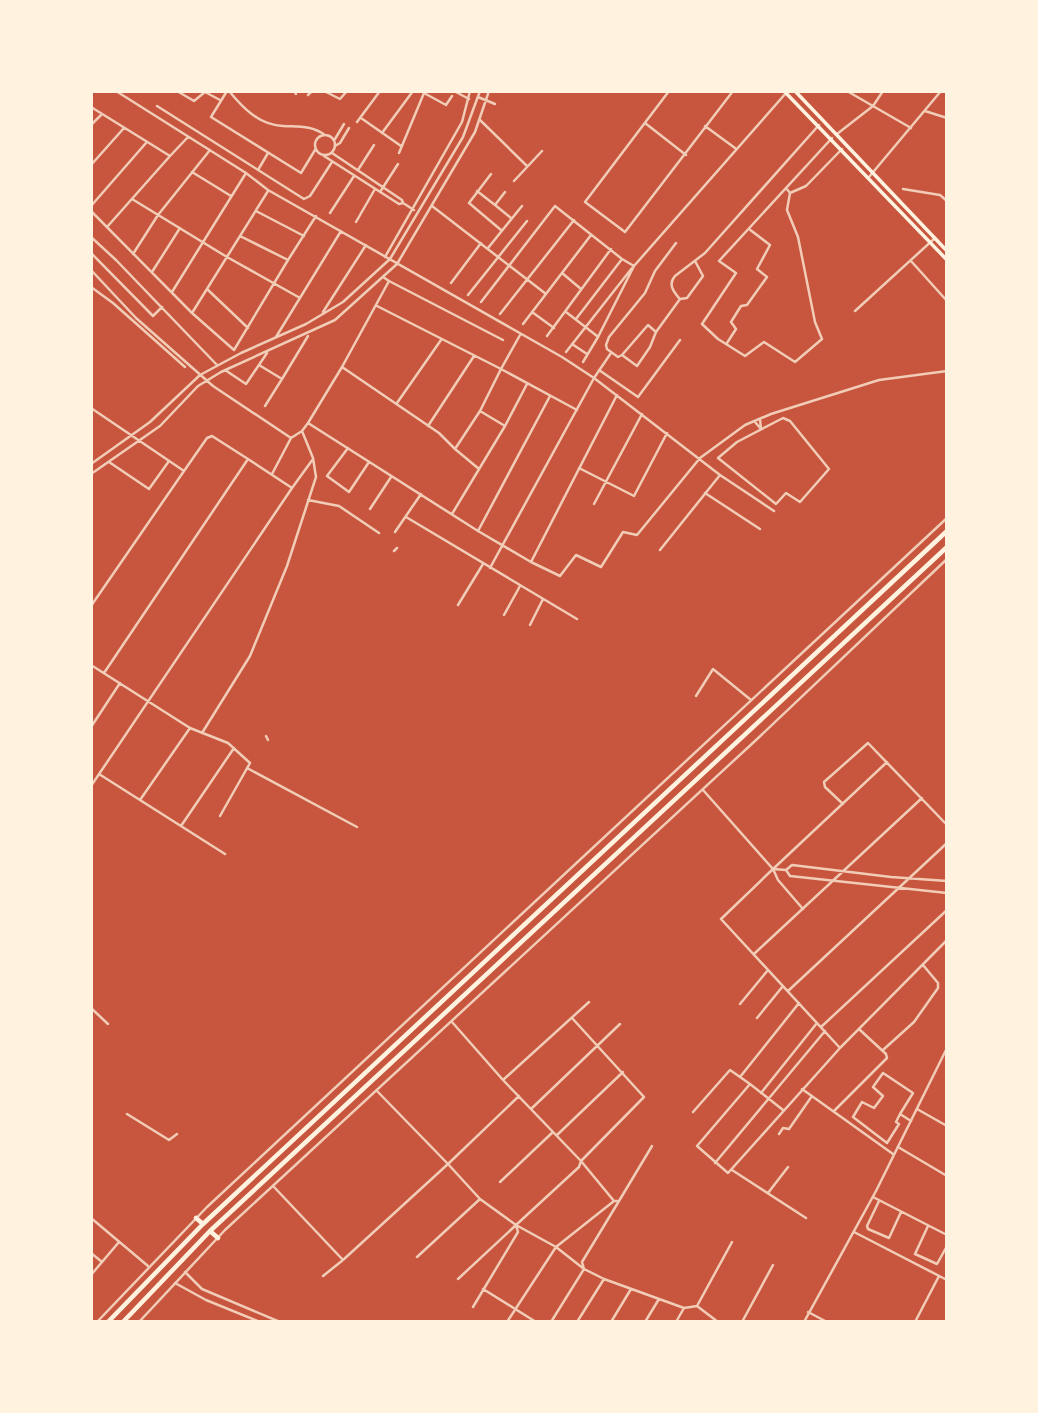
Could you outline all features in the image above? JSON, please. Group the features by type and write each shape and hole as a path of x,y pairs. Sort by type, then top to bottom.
{"highway":[{"path":"108,1322 203,1224 947,531"},
{"path":"123,1322 210,1231 947,547"},
{"path":"196,1218 203,1224"},
{"path":"210,1231 218,1238"}],"main road":[{"path":"795,91 947,251"},
{"path":"785,92 947,260"}],"street":[{"path":"116,91 246,173 268,190 520,335 541,344 594,378 720,475 774,511"},
{"path":"177,91 194,101 205,92 221,101"},
{"path":"325,135 316,140 315,150 300,173 211,117 228,91 244,109 260,120 274,125 309,127 325,135 334,141"},
{"path":"308,95 312,91"},
{"path":"324,91 340,99 347,91"},
{"path":"357,122 380,91"},
{"path":"382,133 413,91"},
{"path":"454,91 469,99"},
{"path":"387,258 462,122 470,91"},
{"path":"91,464 150,422 201,375 306,324 343,302 387,258 463,137 480,91"},
{"path":"91,474 160,426 198,386 225,370 335,320 397,264 475,132 489,91"},
{"path":"669,91 585,202 625,232 733,91"},
{"path":"847,91 911,128"},
{"path":"837,134 873,106 883,91"},
{"path":"869,177 941,91"},
{"path":"399,153 423,92 446,105 452,96"},
{"path":"566,352 633,267 785,92"},
{"path":"478,97 495,104"},
{"path":"156,106 304,199 310,195 332,162"},
{"path":"91,107 170,156"},
{"path":"925,111 947,118"},
{"path":"811,117 815,112"},
{"path":"91,125 102,114"},
{"path":"361,118 401,146"},
{"path":"480,120 527,166"},
{"path":"645,123 686,155"},
{"path":"335,146 334,141 344,124"},
{"path":"680,299 674,293 671,280 695,261 819,125"},
{"path":"705,126 735,148"},
{"path":"91,166 124,128"},
{"path":"324,156 332,153 349,128"},
{"path":"107,227 188,137"},
{"path":"790,193 786,210 797,237 815,322 822,339 795,362 764,342 745,356 708,332 702,324 736,273 719,261 832,138"},
{"path":"147,142 91,209 192,313 234,350 316,216"},
{"path":"358,170 373,145"},
{"path":"790,193 806,186 842,149"},
{"path":"133,254 158,215 210,150"},
{"path":"315,150 377,191 399,204 403,203"},
{"path":"514,181 542,151"},
{"path":"257,170 268,153"},
{"path":"332,153 414,210"},
{"path":"356,222 398,163"},
{"path":"348,172 351,166"},
{"path":"192,172 232,196"},
{"path":"172,292 246,173"},
{"path":"491,174 469,204 501,230"},
{"path":"330,213 354,176"},
{"path":"786,188 790,193"},
{"path":"903,189 940,195 947,201"},
{"path":"192,313 268,190"},
{"path":"477,191 512,219"},
{"path":"495,205 505,192"},
{"path":"132,199 202,243 300,298"},
{"path":"432,206 546,294"},
{"path":"488,248 522,206"},
{"path":"481,302 555,206 633,267"},
{"path":"256,211 304,236"},
{"path":"500,314 574,220"},
{"path":"468,295 527,221"},
{"path":"152,272 180,228"},
{"path":"726,344 736,329 732,319 741,306 747,305 767,277 757,269 771,245 749,229"},
{"path":"276,337 341,231"},
{"path":"523,324 592,234"},
{"path":"240,236 288,260"},
{"path":"91,237 217,365"},
{"path":"855,311 935,238"},
{"path":"451,283 481,243"},
{"path":"676,243 655,271 645,293 609,337 606,345 611,353 622,355 637,366 650,348 656,332 680,299 687,298 703,276 695,261"},
{"path":"321,315 366,245"},
{"path":"547,336 611,249"},
{"path":"91,253 153,316 162,307"},
{"path":"576,319 622,259"},
{"path":"911,261 947,301"},
{"path":"583,362 633,267"},
{"path":"91,270 136,318 201,375 291,438"},
{"path":"562,273 582,290"},
{"path":"383,277 503,340"},
{"path":"272,474 291,438 308,423 342,367 389,281"},
{"path":"91,287 186,367"},
{"path":"208,289 248,328"},
{"path":"376,305 577,410"},
{"path":"566,312 598,337"},
{"path":"532,313 554,328"},
{"path":"622,355 648,325 656,332"},
{"path":"265,406 310,333"},
{"path":"455,449 480,411 520,335"},
{"path":"397,403 441,339"},
{"path":"599,370 638,397 680,340"},
{"path":"572,344 587,354"},
{"path":"225,370 246,384 267,352"},
{"path":"490,568 594,378 611,353"},
{"path":"428,426 474,356"},
{"path":"259,365 282,379"},
{"path":"342,367 428,426 479,469"},
{"path":"308,423 478,531 560,576 576,555 601,567 623,532 637,535 700,458 754,421 879,380 947,371"},
{"path":"452,514 527,384"},
{"path":"531,562 617,395"},
{"path":"478,531 550,396"},
{"path":"91,408 184,471"},
{"path":"480,411 505,426"},
{"path":"594,504 642,414"},
{"path":"783,418 788,419 828,467 828,471 801,502 786,492 776,504 719,461 719,457 741,440 761,429 783,418"},
{"path":"760,419 761,429"},
{"path":"754,421 761,429"},
{"path":"202,733 250,656 287,566 316,477 313,458 302,431"},
{"path":"735,432 741,440"},
{"path":"579,468 634,496 667,433"},
{"path":"91,606 184,471 212,436 292,488"},
{"path":"327,476 348,448"},
{"path":"91,786 313,458"},
{"path":"104,673 248,459"},
{"path":"109,461 149,489 169,461"},
{"path":"316,477 327,476 349,492 369,462"},
{"path":"660,550 720,475"},
{"path":"370,509 391,477"},
{"path":"705,493 760,529"},
{"path":"395,532 421,494"},
{"path":"308,500 339,506 379,533"},
{"path":"406,517 577,619"},
{"path":"97,1322 196,1218 947,518"},
{"path":"139,1322 218,1238 947,559"},
{"path":"458,605 483,564"},
{"path":"503,615 520,586"},
{"path":"530,625 543,599"},
{"path":"91,673 93,666 190,728 228,743 250,762 220,817"},
{"path":"696,696 712,669 751,700"},
{"path":"91,727 120,683"},
{"path":"140,800 190,728"},
{"path":"843,804 825,788 826,780 868,743 947,825"},
{"path":"181,826 234,748"},
{"path":"840,1048 721,918 887,762"},
{"path":"247,768 357,827"},
{"path":"99,774 225,854"},
{"path":"702,790 773,869 778,880 803,909"},
{"path":"754,954 922,798"},
{"path":"788,991 947,843"},
{"path":"773,869 786,870 792,865 947,881"},
{"path":"786,870 790,876 833,882 947,892"},
{"path":"821,1027 947,910"},
{"path":"750,1084 697,1146 727,1174 840,1048 947,940"},
{"path":"882,1051 914,1022 937,988 938,983 923,965"},
{"path":"740,1004 768,970"},
{"path":"757,1018 783,986"},
{"path":"503,1080 589,1002"},
{"path":"740,1077 800,1003"},
{"path":"91,1008 108,1024"},
{"path":"458,1279 579,1167 644,1097 572,1018"},
{"path":"452,1022 531,1110 582,1161 614,1201"},
{"path":"761,1093 817,1023"},
{"path":"531,1110 620,1024"},
{"path":"834,1111 887,1058 860,1030"},
{"path":"715,1163 825,1031"},
{"path":"804,1322 873,1197 947,1048"},
{"path":"693,1112 730,1070 783,1110"},
{"path":"500,1182 623,1072"},
{"path":"868,1079 883,1097 874,1108 862,1102 853,1116 854,1120 887,1143 899,1124 896,1122 912,1092 883,1073 874,1085"},
{"path":"802,1089 894,1154"},
{"path":"377,1091 480,1199 516,1225 556,1247 584,1269 604,1279 684,1308 697,1306 718,1322"},
{"path":"323,1276 519,1096"},
{"path":"779,1134 783,1128 789,1129 812,1096"},
{"path":"917,1109 947,1126"},
{"path":"127,1114 169,1140 177,1134"},
{"path":"900,1114 911,1121"},
{"path":"551,1322 584,1269 582,1262 652,1146"},
{"path":"898,1147 947,1176"},
{"path":"768,1193 788,1167"},
{"path":"732,1170 806,1218"},
{"path":"274,1187 343,1260"},
{"path":"873,1197 947,1235"},
{"path":"417,1258 480,1199"},
{"path":"508,1322 556,1247 614,1201 619,1201"},
{"path":"879,1201 867,1227 887,1239 901,1212"},
{"path":"91,1219 148,1266"},
{"path":"473,1307 518,1232 516,1225"},
{"path":"928,1226 915,1254 937,1265 947,1246"},
{"path":"854,1232 947,1280"},
{"path":"91,1275 119,1242"},
{"path":"697,1306 732,1242"},
{"path":"91,1253 102,1262"},
{"path":"742,1322 773,1265"},
{"path":"186,1272 198,1285 279,1322"},
{"path":"915,1322 939,1276"},
{"path":"577,1322 604,1279"},
{"path":"175,1283 260,1322"},
{"path":"194,1294 198,1285"},
{"path":"483,1289 536,1322"},
{"path":"611,1322 631,1289"},
{"path":"645,1322 659,1299"},
{"path":"676,1322 684,1308"},
{"path":"808,1312 827,1322"}]}
